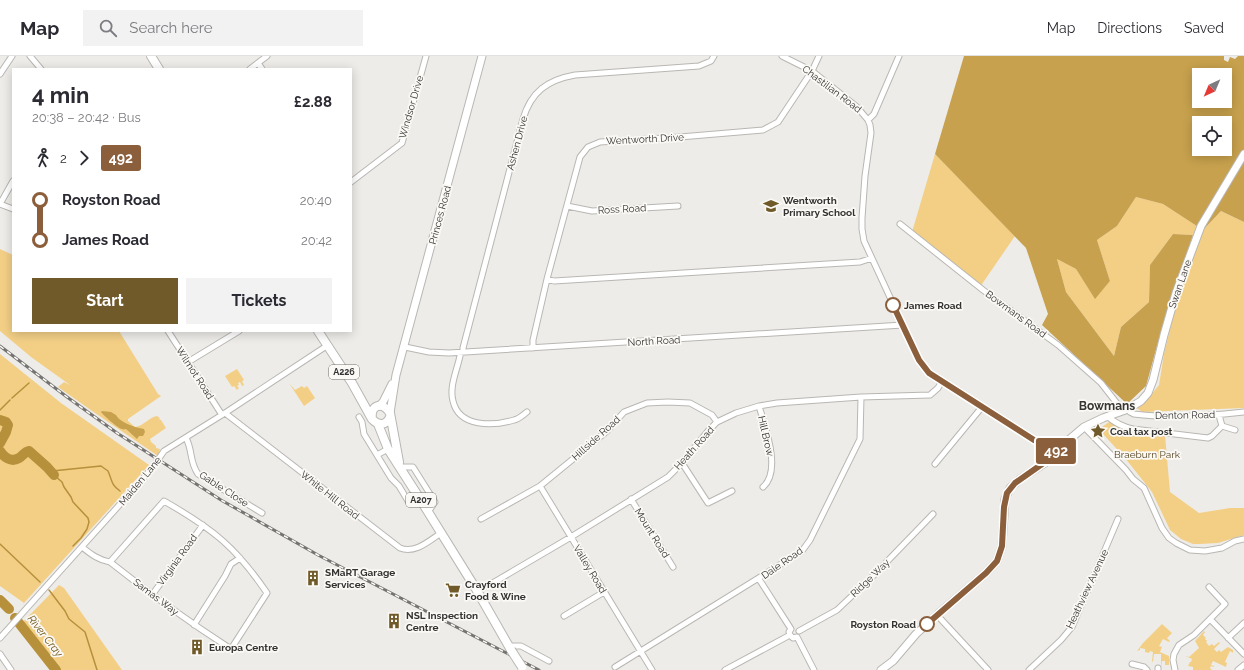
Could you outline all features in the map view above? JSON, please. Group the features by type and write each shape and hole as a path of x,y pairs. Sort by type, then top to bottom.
{"main road":[{"path":"151,56 158,68"},
{"name":"A226","path":"319,332 375,422"},
{"name":"A226","path":"360,398 371,406 377,406"},
{"path":"377,406 384,406 390,415 388,421 384,424 375,422 371,413 377,406"},
{"name":"A207","path":"390,415 400,467"},
{"name":"A207","path":"375,422 388,449 478,592 522,669"}],"street":[{"path":"0,74 12,56"},
{"path":"30,56 40,68"},
{"path":"251,68 267,56"},
{"name":"Windsor Drive","path":"352,181 402,143 426,56"},
{"name":"Princes Road","path":"377,406 386,396 396,374 405,347 482,56"},
{"name":"Ashen Drive","path":"527,412 515,420 495,424 480,424 467,420 458,412 453,402 452,390 523,119 529,103 535,94 546,85 564,77 699,66 711,61 714,56"},
{"name":"Chastilian Road","path":"782,56 812,71 857,107 868,120 871,133 865,176 862,229 864,241 919,360 929,373 1034,440 1057,450"},
{"name":"Wentworth Drive","path":"533,348 533,340 547,279 580,158 588,148 600,142 763,130 778,122 812,71 819,56"},
{"path":"868,120 874,114 899,56"},
{"path":"258,63 261,68"},
{"name":"Swan Lane","path":"1126,410 1143,398 1151,386 1176,293 1201,226 1244,154"},
{"path":"12,183 0,204 12,209"},
{"name":"Ross Road","path":"567,206 592,211 678,206"},
{"name":"Bowmans Road","path":"900,224 983,290 1058,345 1101,383 1126,410"},
{"path":"547,279 554,281 852,262 872,258"},
{"name":"North Road","path":"405,347 435,353 462,352 903,325"},
{"name":"Wilmot Road","path":"169,332 223,414"},
{"path":"188,362 237,332"},
{"name":"Maiden Lane","path":"1,635 153,467 164,451 328,345"},
{"name":"Princes Road","path":"390,415 396,374"},
{"name":"Heath Road","path":"478,592 668,477 717,422 736,413 759,406 776,403 930,394 938,388 942,381"},
{"name":"Dale Road","path":"615,667 802,551 810,540 860,439 861,397"},
{"name":"Hillside Road","path":"481,519 540,486 607,431 624,412 648,403 690,403 712,415 717,422"},
{"name":"Hill Brow","path":"759,406 772,458 770,478 763,487"},
{"path":"935,464 982,407"},
{"path":"881,670 893,661 916,634 986,573 997,561 1002,546 1004,507 1007,493 1015,483 1045,462 1057,450 1090,423 1126,410"},
{"name":"Denton Road","path":"1126,410 1134,414 1184,417 1244,412"},
{"name":"White Hill Road","path":"223,414 400,548 406,550 414,549 441,533"},
{"path":"1219,415 1222,426"},
{"path":"1107,416 1114,422 1133,429 1208,438 1222,426"},
{"path":"359,417 362,422 364,434 391,478 399,486 408,501 412,502 420,499"},
{"path":"1222,426 1235,430"},
{"path":"1084,427 1126,470 1132,479 1143,487 1162,528 1169,538 1176,543 1190,550 1205,551 1222,548 1235,541 1244,539"},
{"name":"Gable Close","path":"186,438 191,450 193,467 198,474 262,513"},
{"path":"377,455 388,449"},
{"path":"682,463 708,504 732,491"},
{"path":"400,467 413,467 434,502 428,512"},
{"name":"Valley Road","path":"540,486 640,652"},
{"name":"Mount Road","path":"632,499 673,567"},
{"path":"110,562 164,501 203,525 223,541 240,558 231,564 194,625"},
{"name":"Ridge Way","path":"799,631 837,610 874,575 933,514"},
{"name":"Heathview Avenue","path":"1029,670 1072,627 1118,519"},
{"name":"Virginia Road","path":"152,595 203,525"},
{"name":"Samas Way","path":"82,546 93,556 102,561 110,562 152,595 231,649 267,593 240,558"},
{"path":"759,579 791,629 789,632 790,635"},
{"name":"Heath Road","path":"478,592 491,584"},
{"path":"1175,670 1173,660 1176,648 1182,642 1194,635 1225,604 1209,587"},
{"path":"564,616 604,592"},
{"path":"937,615 988,670"},
{"path":"1210,619 1244,654"},
{"path":"1228,638 1244,623"},
{"path":"791,629 796,628 799,631 799,635 797,637 814,670"},
{"path":"790,635 793,638 797,637"},
{"path":"725,670 790,635"},
{"path":"510,648 521,646 549,661"},
{"path":"640,652 652,670"},
{"path":"0,654 11,670"},
{"path":"1132,664 1144,667 1147,670"},
{"path":"1238,670 1244,665"}],"green space":[{"path":"935,154 1015,236 980,287 912,232"},
{"path":"1136,197 1163,204 1197,226 1193,235 1173,234 1150,265 1149,302 1121,327 1114,356 1066,292 1057,259 1076,269 1095,298 1110,281 1097,240 1117,226"},
{"path":"1221,211 1244,222 1244,408 1142,412 1137,408 1147,400 1159,385 1164,354 1178,297 1203,230"},
{"path":"0,249 12,255 12,332 120,332 158,394 161,396 128,419 128,421 135,427 151,418 157,416 160,418 159,419 166,428 150,439 156,448 160,449 158,456 58,387 64,382 70,385 31,357 0,331"},
{"path":"0,354 61,403 149,465 24,603 0,586"},
{"path":"237,369 244,380 242,381 244,385 242,386 240,382 238,383 239,385 237,386 239,388 237,390 234,386 232,387 225,376"},
{"path":"289,383 295,390 302,386 304,388 307,386 315,398 304,406"},
{"name":"Braeburn Park","path":"1109,422 1129,432 1165,435 1170,492 1199,513 1230,508 1244,508 1244,535 1218,543 1193,544 1181,539 1170,530 1152,492 1125,458 1103,434 1102,427"},
{"path":"59,585 64,588 122,670 52,670 17,628"},
{"path":"1162,624 1172,633 1167,638 1170,641 1169,642 1163,639 1159,646 1162,647 1160,652 1169,656 1169,665 1165,665 1165,661 1162,661 1161,668 1161,654 1154,654 1153,662 1153,652 1145,652 1145,649 1140,648 1140,650 1137,651"},
{"path":"1204,631 1205,632 1203,635 1207,641 1212,637 1206,642 1209,646 1212,644 1214,646 1219,642 1220,643 1214,649 1217,652 1219,650 1221,652 1228,647 1233,650 1233,653 1230,651 1225,662 1227,663 1226,667 1213,661 1211,665 1214,667 1211,666 1210,668 1212,670 1193,670 1193,667 1188,666 1192,659 1185,656 1189,657 1199,648 1195,641"}],"shaded area":[{"path":"964,56 1224,56 1224,60 1228,62 1230,57 1235,59 1238,56 1244,56 1244,222 1221,211 1203,230 1163,204 1136,197 1117,226 1097,240 1110,281 1095,299 1076,269 1057,259 1066,292 1114,356 1121,327 1149,302 1150,265 1173,234 1193,235 1165,317 1146,386 1127,404 1042,325 1048,314 1026,248 935,154"},
{"path":"102,411 111,412 127,424 144,429 145,432 143,436 139,436 137,439 126,429 120,428 102,414"}],"waterway":[{"path":"12,398 29,383"},
{"path":"0,410 10,400"},
{"path":"0,420 6,422 8,425 0,443"},
{"path":"0,451 11,460 19,458 29,451 54,475"},
{"path":"49,470 52,471 101,466 108,471 113,484 120,491"},
{"path":"54,475 62,482 73,502 88,518 89,522 87,529 73,546"},
{"path":"0,544 40,582"},
{"path":"49,590 65,611 69,619 85,632 97,670"},
{"name":"River Cray","path":"0,600 9,609"},
{"name":"River Cray","path":"15,618 56,670"}],"railway":[{"path":"0,346 117,433 221,500 318,555 539,670"}],"bus line":[{"name":"492","path":"893,305 919,360 929,373 1034,440 1057,450 1045,462 1015,483 1007,493 1004,507 1002,546 997,561 992,568 927,624"}],"place":[{"name":"Wentworth Primary School","path":"771,206"},
{"name":"James Road","path":"893,305"},
{"name":"Coal tax post","path":"1098,431"},
{"name":"SMaRT Garage Services","path":"313,578"},
{"name":"Crayford Food & Wine","path":"453,590"},
{"name":"NSL Inspection Centre","path":"394,621"},
{"name":"Royston Road","path":"927,624"},
{"name":"Europa Centre","path":"197,647"}],"district":[{"name":"Bowmans","path":"1107,406"}]}
